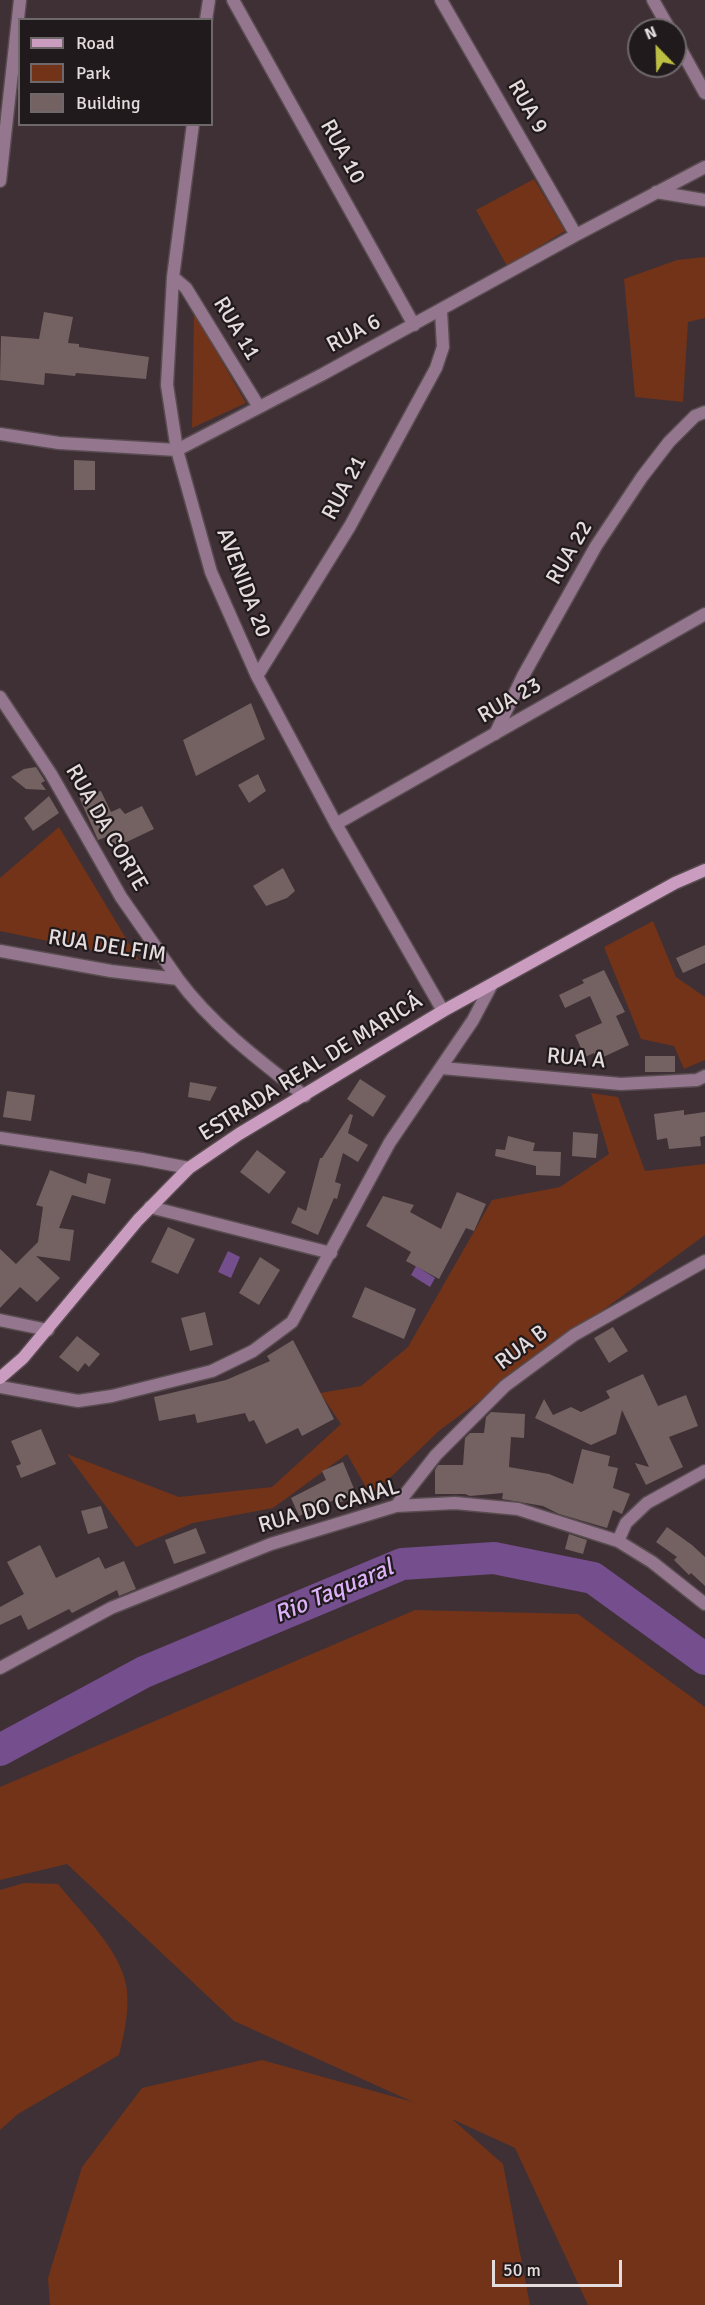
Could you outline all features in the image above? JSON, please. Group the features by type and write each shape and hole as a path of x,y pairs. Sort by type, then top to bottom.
{"main road":[{"name":"ESTRADA REAL DE MARICÁ","path":"0,1378 23,1358 150,1207 189,1168 239,1134 443,1011 675,883 705,870"}],"street":[{"path":"18,18 20,0"},
{"path":"206,18 209,0"},
{"name":"RUA 10","path":"233,0 414,325"},
{"name":"RUA 9","path":"441,0 576,235"},
{"path":"653,0 663,18"},
{"path":"0,181 18,18"},
{"path":"687,61 705,93"},
{"name":"AVENIDA 20","path":"193,126 173,277 167,385 177,450 211,572 257,676 336,824 443,1011"},
{"name":"RUA 6","path":"177,450 441,311 576,235 705,167"},
{"path":"656,192 705,200"},
{"name":"RUA 11","path":"173,277 186,288 259,407"},
{"name":"RUA 21","path":"257,676 350,526 436,368 443,347 441,311"},
{"name":"RUA 22","path":"495,734 523,676 596,546 642,477 669,442 695,416 705,412"},
{"path":"0,434 59,443 177,450"},
{"name":"RUA 23","path":"336,824 705,614"},
{"name":"RUA DA CORTE","path":"0,697 51,774 121,897 178,979"},
{"name":"RUA DELFIM","path":"0,951 111,971 178,979 194,1001 258,1059 305,1096"},
{"path":"0,1388 78,1401 112,1396 212,1371 253,1352 292,1322 390,1142 442,1068 473,1020 491,986"},
{"name":"RUA A","path":"442,1068 621,1084 697,1080 705,1077"},
{"path":"0,1138 189,1168"},
{"path":"150,1207 331,1253"},
{"name":"RUA B","path":"396,1506 436,1455 505,1386 573,1335 705,1261"},
{"path":"0,1320 48,1330"},
{"path":"618,1541 626,1522 647,1503 705,1472"},
{"name":"RUA DO CANAL","path":"0,1668 111,1608 271,1544 396,1506 455,1503 518,1509 618,1541 652,1562 705,1604"}],"green space":[{"path":"534,179 565,231 507,266 476,210"},
{"path":"705,257 705,318 688,322 683,402 635,397 624,279 677,260"},
{"path":"194,313 246,403 192,428"},
{"path":"59,827 139,960 0,931 0,878"},
{"path":"653,921 676,977 705,997 705,1060 684,1069 674,1046 641,1039 604,947"},
{"path":"591,1093 618,1097 645,1171 705,1164 705,1235 440,1430 371,1496 347,1454 273,1508 193,1523 136,1547 67,1454 179,1497 272,1487 341,1424 320,1393 361,1386 408,1347 492,1200 560,1187 609,1154"},
{"path":"415,1610 578,1614 705,1707 705,2305 588,2305 515,2148 452,2119 503,2164 530,2305 50,2305 48,2278 82,2167 142,2088 262,2060 413,2102 234,2021 67,1864 0,1880 0,1787"},
{"path":"24,1883 58,1884 100,1934 118,1962 124,1977 127,1991 127,2016 119,2055 18,2114 0,2130 0,1890"}],"shaded area":[{"path":"228,1251 240,1257 231,1278 218,1272"},
{"path":"416,1266 435,1278 430,1287 411,1275"}],"building":[{"path":"44,312 73,317 68,343 79,344 79,347 149,357 146,379 76,373 75,376 45,373 44,385 0,380 1,336 39,339"},
{"path":"74,460 95,461 95,490 74,490"},
{"path":"251,703 265,739 196,776 183,740"},
{"path":"36,767 45,781 41,783 46,790 26,789 11,777 24,769"},
{"path":"258,774 266,791 249,803 238,785"},
{"path":"101,791 111,812 120,808 125,814 142,806 154,829 114,848 109,836 98,840 79,797"},
{"path":"49,796 59,813 33,831 24,818"},
{"path":"283,868 295,891 287,898 266,906 253,886"},
{"path":"705,945 705,963 683,973 676,958"},
{"path":"604,970 625,1012 616,1016 629,1045 597,1060 594,1053 585,1057 575,1035 602,1023 590,996 565,1008 559,995 584,983 582,980"},
{"path":"645,1056 675,1056 675,1072 645,1072"},
{"path":"360,1079 386,1096 373,1117 347,1099"},
{"path":"190,1082 217,1087 210,1101 188,1097"},
{"path":"7,1091 35,1095 31,1121 3,1117"},
{"path":"684,1110 684,1115 705,1112 705,1136 700,1137 701,1146 669,1149 667,1138 657,1140 654,1114"},
{"path":"350,1114 353,1115 348,1133 368,1145 358,1162 343,1153 335,1182 341,1184 337,1199 334,1198 318,1235 291,1223 298,1207 306,1211 320,1158"},
{"path":"573,1132 598,1134 596,1158 572,1156"},
{"path":"508,1136 535,1143 533,1151 561,1152 560,1176 536,1175 536,1166 495,1156 496,1149 505,1150"},
{"path":"257,1150 286,1172 269,1194 240,1172"},
{"path":"50,1170 86,1184 88,1173 111,1179 105,1204 72,1195 59,1228 74,1230 70,1261 36,1256 60,1278 37,1302 20,1287 0,1308 0,1249 16,1264 38,1242 43,1207 36,1205"},
{"path":"457,1192 486,1204 474,1231 466,1228 439,1279 406,1261 411,1252 366,1226 383,1196 414,1205 410,1212 441,1229"},
{"path":"168,1227 195,1239 178,1274 151,1262"},
{"path":"260,1257 280,1270 259,1305 239,1293"},
{"path":"365,1287 416,1309 404,1339 352,1317"},
{"path":"205,1312 213,1345 190,1351 181,1318"},
{"path":"613,1327 628,1351 609,1363 594,1338"},
{"path":"77,1336 100,1354 89,1367 85,1363 78,1372 59,1357"},
{"path":"293,1340 334,1419 302,1436 298,1428 266,1444 254,1420 249,1422 245,1413 197,1423 195,1414 159,1421 154,1397 226,1380 270,1361 267,1356"},
{"path":"643,1374 658,1406 686,1395 698,1426 669,1437 683,1467 646,1485 635,1463 649,1467 622,1410 616,1434 591,1445 535,1418 544,1399 553,1415 571,1407 581,1412 610,1398 606,1391"},
{"path":"491,1412 525,1414 524,1438 511,1437 509,1467 549,1474 573,1484 582,1449 610,1456 608,1466 618,1468 613,1488 630,1494 622,1514 613,1510 607,1528 559,1514 543,1506 502,1499 503,1493 470,1496 435,1494 435,1470 438,1465 463,1465 465,1438 470,1433 484,1433 486,1417"},
{"path":"41,1429 56,1464 21,1478 16,1466 21,1464 11,1441"},
{"path":"343,1462 357,1496 336,1504 334,1500 299,1516 291,1498 326,1480 322,1471"},
{"path":"101,1506 108,1528 88,1534 81,1511"},
{"path":"667,1527 705,1557 705,1586 691,1573 689,1575 674,1560 677,1557 656,1542"},
{"path":"196,1528 206,1553 174,1564 165,1540"},
{"path":"569,1534 587,1540 583,1554 565,1549"},
{"path":"40,1545 56,1578 99,1557 105,1569 124,1561 136,1589 119,1596 117,1590 72,1613 69,1609 28,1630 21,1615 0,1625 0,1607 24,1594 7,1562"}],"waterway":[{"name":"Rio Taquaral","path":"0,1750 144,1672 402,1564 494,1558 593,1578 705,1659"}]}
